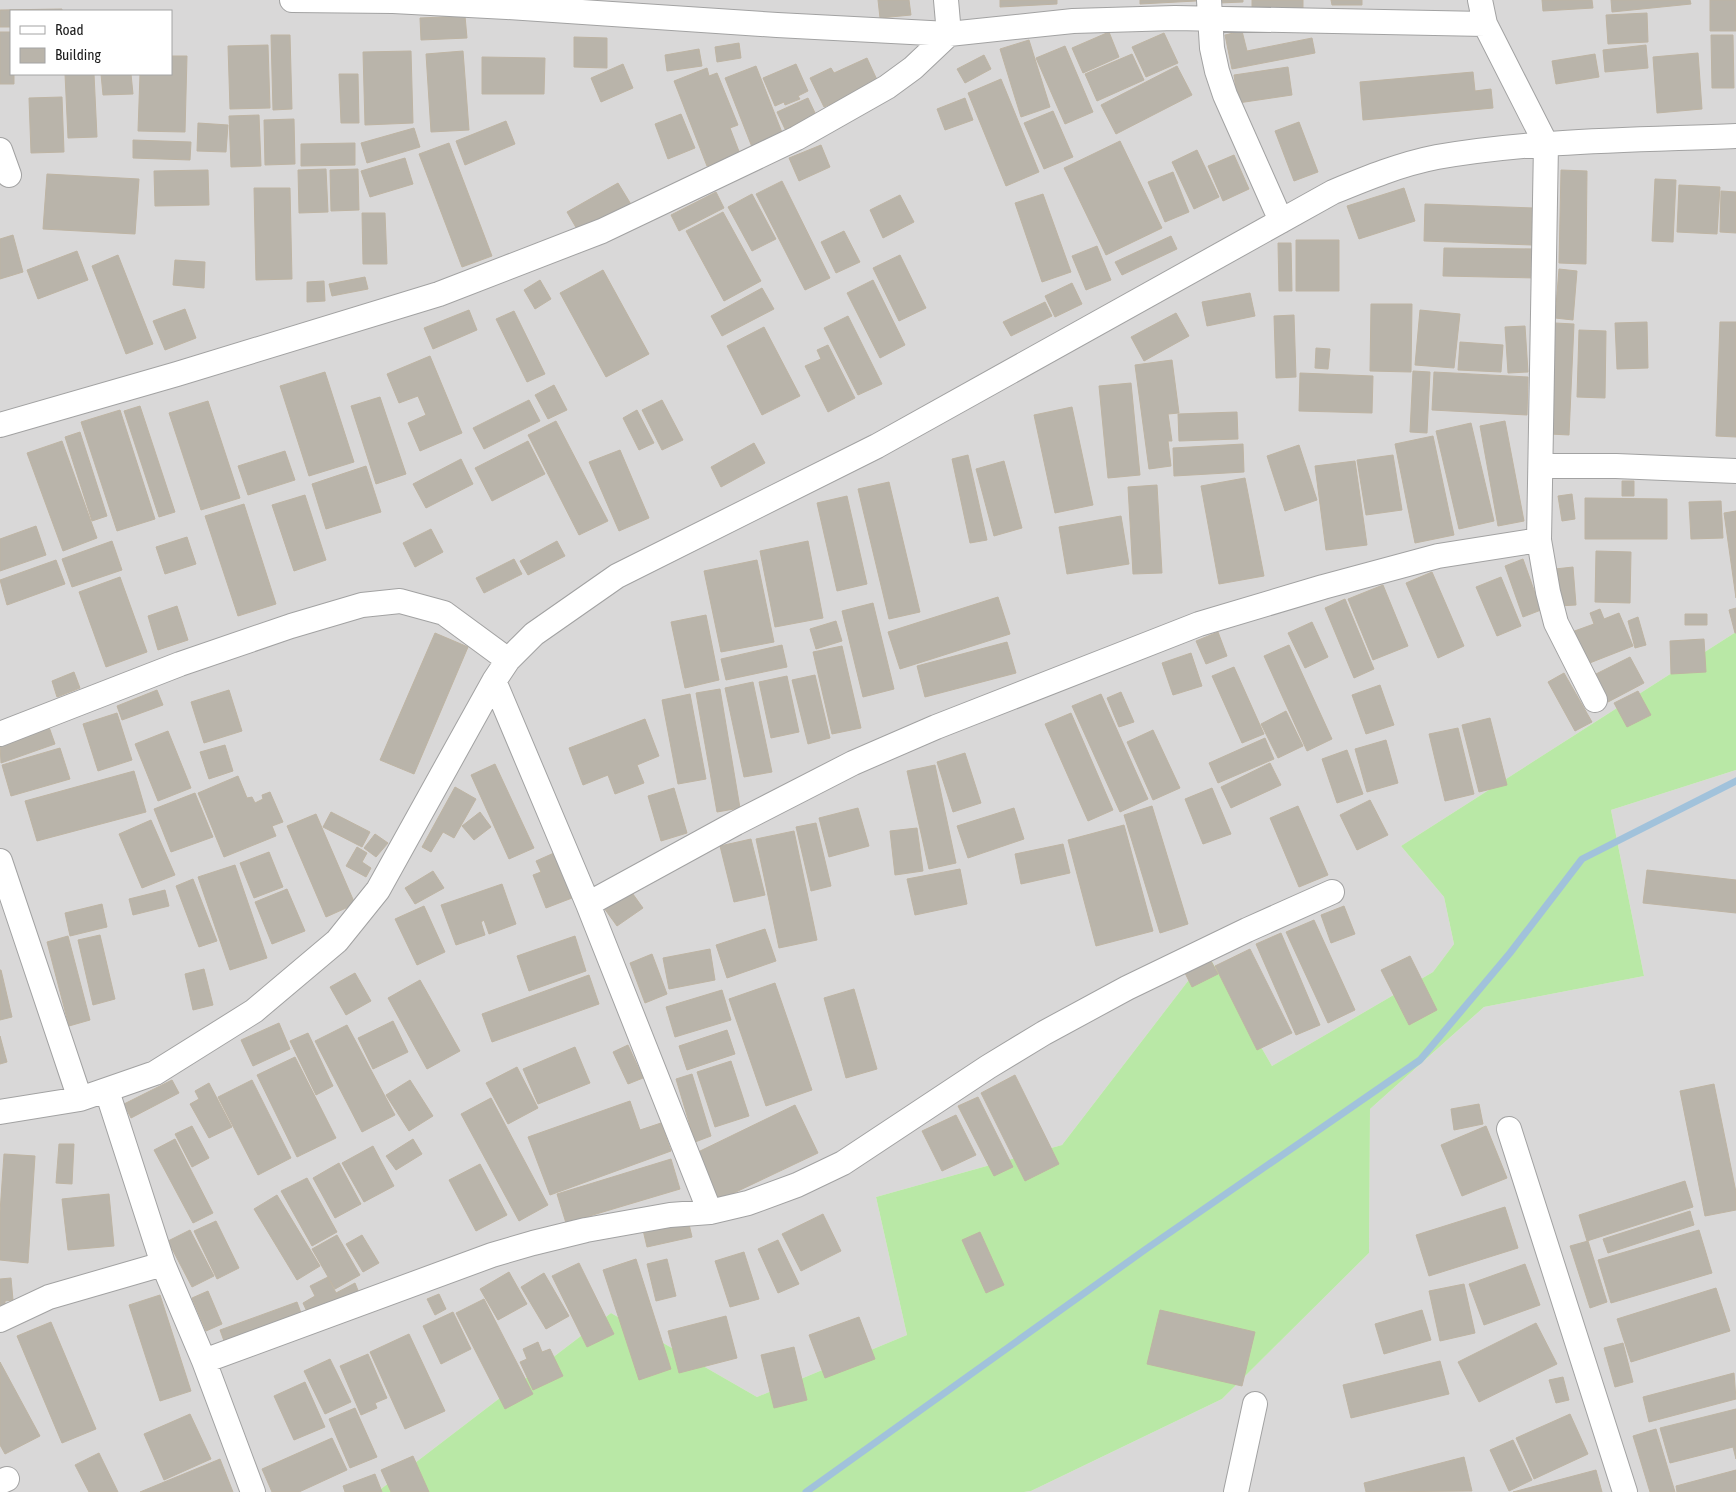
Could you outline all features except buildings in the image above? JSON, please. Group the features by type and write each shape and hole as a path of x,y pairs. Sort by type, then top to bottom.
{"street":[{"path":"292,0 393,1 949,34 1209,9 1485,24"},
{"path":"946,0 949,34"},
{"path":"1480,0 1485,24 1546,144 1542,466 1539,540 1548,592 1556,623 1595,700"},
{"path":"1209,9 1212,48 1225,95 1281,221"},
{"path":"0,425 177,374 439,294 602,231 798,138 871,97 913,68 949,34"},
{"path":"0,1112 80,1098 107,1091 155,1073 254,1011 337,941 378,890 494,681 508,660 534,634 617,576 877,446 1333,192 1378,173 1436,158 1546,144 1736,136"},
{"path":"0,150 9,175"},
{"path":"1542,466 1616,466 1736,471"},
{"path":"588,904 736,823 853,764 936,727 1199,624 1323,587 1438,556 1539,540"},
{"path":"0,734 180,664 291,626 362,605 400,601 444,613 508,660"},
{"path":"494,681 588,904 710,1212"},
{"path":"0,861 80,1098"},
{"path":"204,1361 492,1256 533,1243 586,1230 670,1215 710,1212 748,1203 797,1185 843,1164 988,1067 1044,1033 1127,988 1246,930 1332,892"},
{"path":"107,1091 163,1264 204,1361 253,1492"},
{"path":"1509,1130 1625,1492"},
{"path":"0,1320 49,1297 163,1264"},
{"path":"1236,1492 1255,1404"}],"shaded area":[{"path":"0,0 1736,0 1736,632 1401,846 1444,897 1454,944 1433,972 1272,1066 1208,955 1062,1145 876,1197 907,1335 757,1397 611,1313 377,1492 0,1492"},
{"path":"1736,770 1736,1492 1024,1492 1031,1491 1222,1399 1369,1253 1370,1109 1484,1007 1644,976 1611,810"}],"green space":[{"path":"1736,632 1736,770 1611,810 1644,976 1484,1007 1370,1109 1369,1253 1222,1399 1031,1491 1024,1492 377,1492 611,1313 757,1397 907,1335 876,1197 1062,1145 1208,955 1272,1066 1433,972 1454,944 1444,897 1401,846"}],"waterway":[{"path":"806,1492 1146,1249 1420,1060 1510,953 1582,859 1736,781"}]}
